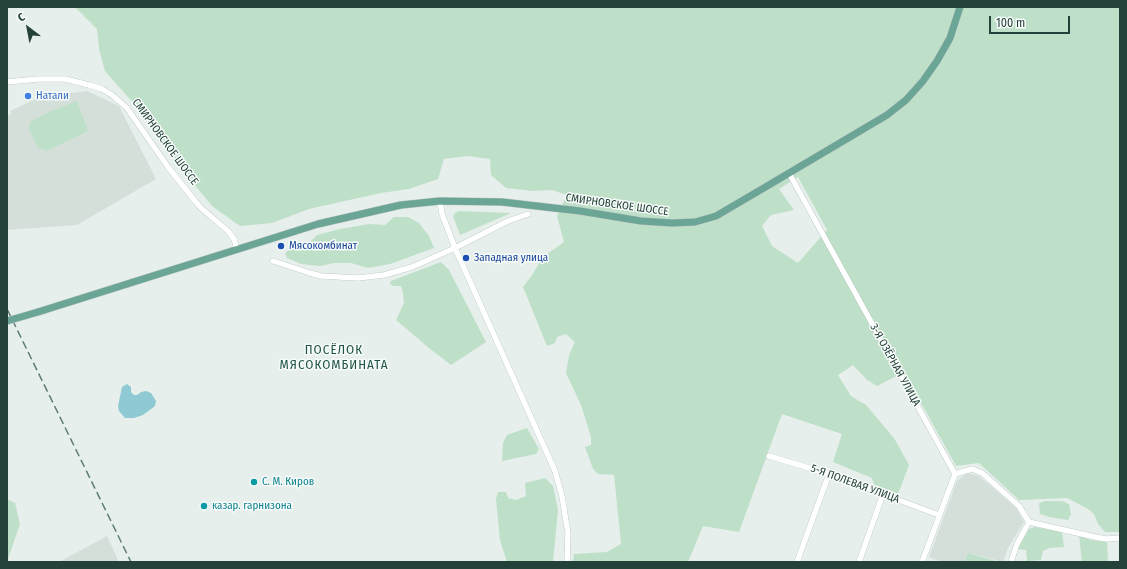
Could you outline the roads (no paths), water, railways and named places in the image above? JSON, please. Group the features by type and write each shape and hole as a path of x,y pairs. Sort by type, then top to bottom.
{"main road":[{"name":"СМИРНОВСКОЕ ШОССЕ","path":"7,321 318,224 401,205 440,201 502,202 568,209 641,221 672,223 695,222 716,216 887,116 906,100 938,61 950,38 960,7"}],"street":[{"name":"СМИРНОВСКОЕ ШОССЕ","path":"7,82 38,79 65,79 89,85 112,95 128,108 168,166 195,201 228,231 234,239 237,249"},
{"name":"3-Я ОЗЁРНАЯ УЛИЦА","path":"789,174 955,474"},
{"path":"440,201 442,214 455,248 554,471 562,496 568,533 567,562"},
{"path":"273,261 304,272 321,276 358,278 384,275 412,267 455,248 508,221 528,214"},
{"name":"5-Я ПОЛЕВАЯ УЛИЦА","path":"769,456 829,474 939,515"},
{"path":"922,562 955,474 972,469 982,473 1019,506 1029,522 1106,539 1120,538"},
{"path":"797,562 829,474"},
{"path":"859,562 883,494"},
{"path":"1011,562 1017,544 1029,522"}],"water":[{"path":"127,384 131,387 131,392 134,395 146,391 151,393 156,401 155,406 143,415 134,418 125,418 119,411 118,406 122,387"}],"railway":[{"path":"7,309 131,562"}],"place":[{"name":"Натали","path":"28,96"},
{"name":"Мясокомбинат","path":"281,246"},
{"name":"Западная улица","path":"466,258"},
{"name":"С. М. Киров","path":"254,482"},
{"name":"казар. гарнизона","path":"204,506"}],"district":[{"name":"ПОСЁЛОК МЯСОКОМБИНАТА","path":"334,358"}]}
